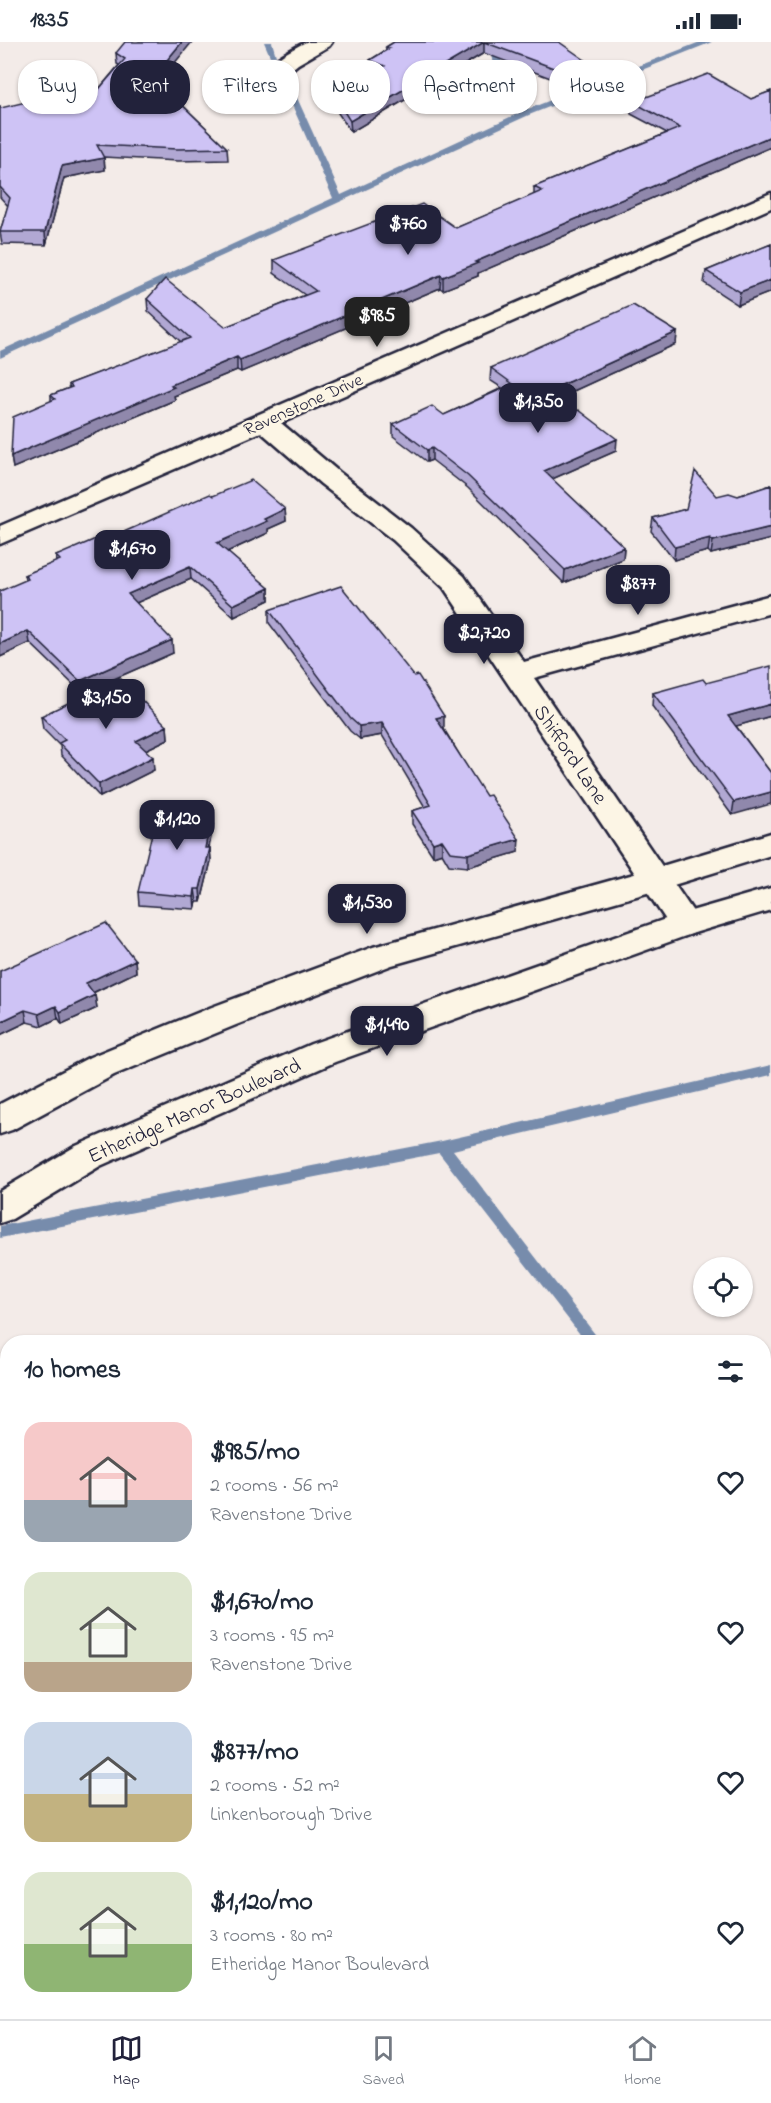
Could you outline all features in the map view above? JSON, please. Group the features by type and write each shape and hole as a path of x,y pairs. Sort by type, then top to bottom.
{"street":[{"path":"289,60 322,42"},
{"name":"Ravenstone Drive","path":"0,536 771,200"},
{"name":"Shifford Lane","path":"264,421 402,534 454,582 686,924"},
{"path":"517,673 771,604"},
{"path":"0,1120 102,1066 224,1016 384,956 654,880 771,844"},
{"name":"Etheridge Manor Boulevard","path":"0,1209 88,1156 323,1053 686,924 771,899"}],"building":[{"path":"125,42 182,42 167,60 124,60 116,53"},
{"path":"394,42 484,42 453,60 402,60 402,90 390,97 390,60 370,60 390,48 386,47"},
{"path":"484,42 559,42 585,60 549,60 549,66"},
{"path":"708,74 751,99 771,91 771,136 475,262 478,263 443,277 441,275 240,360 237,357 171,385 174,387 11,456 13,417 55,399 51,395 72,387 69,384 190,338 147,299 165,279 225,327 316,291 274,260 422,204 456,228 542,191 534,187 680,128 646,109 646,97"},
{"path":"110,76 110,114 190,112 227,148 177,149 97,145 104,158 62,166 45,232 0,232 10,198 0,187 0,107 18,104 18,114 98,114 98,90"},
{"path":"346,114 362,114 350,121"},
{"path":"771,244 771,280 740,292 706,271"},
{"path":"633,305 677,332 544,393 551,416 579,410 617,439 544,471 624,547 565,570 468,476 432,448 427,450 393,424 432,406 444,415 513,384 491,368"},
{"path":"695,471 717,496 729,493 738,496 771,485 771,527 713,541 710,538 675,547 653,518 686,509"},
{"path":"251,480 285,509 264,519 267,521 217,543 269,588 233,605 190,567 128,594 172,640 80,681 28,631 0,644 0,591 28,579 24,575 60,560 56,556 98,538 101,542 210,494 213,496"},
{"path":"341,586 414,676 418,675 444,716 436,718 486,796 490,795 519,839 468,854 450,852 442,840 433,843 412,811 431,805 382,723 359,726 350,718 269,610"},
{"path":"771,666 771,704 728,716 771,773 771,792 734,802 653,693 703,679 706,683"},
{"path":"120,678 167,726 136,741 153,757 99,784 59,743 65,740 41,716"},
{"path":"159,804 213,808 205,848 210,848 200,889 195,889 194,897 138,892"},
{"path":"106,923 135,960 86,983 95,995 60,1012 56,1006 39,1014 25,1010 0,1022 0,971"}],"waterway":[{"path":"268,42 273,54"},
{"path":"487,42 497,60"},
{"path":"537,109 708,42"},
{"path":"299,111 338,198"},
{"path":"0,355 524,114"},
{"path":"442,1147 771,1070"},
{"path":"0,1232 442,1147"},
{"path":"442,1147 589,1335"}]}
